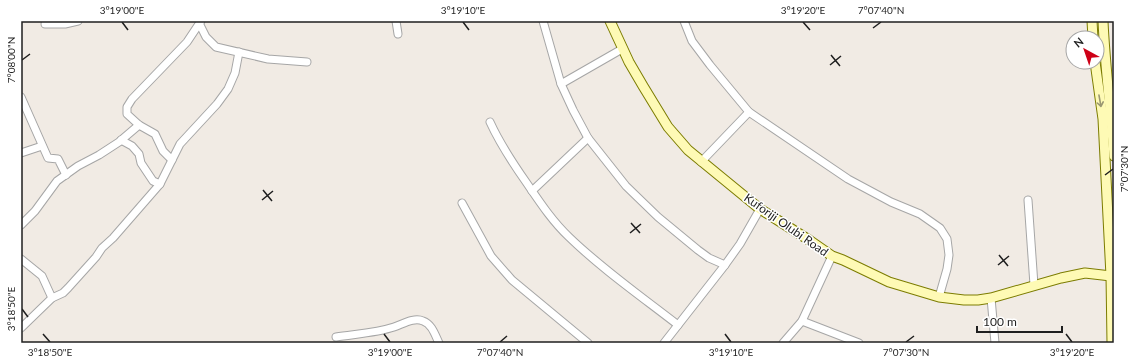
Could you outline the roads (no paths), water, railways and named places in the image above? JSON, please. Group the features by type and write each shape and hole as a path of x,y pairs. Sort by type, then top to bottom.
{"street":[{"path":"45,24 65,24 78,21"},
{"path":"396,21 398,34"},
{"path":"543,21 561,84 588,138 626,186 658,216 708,258 725,265"},
{"name":"Kuforiji Olubi Road","path":"610,21 628,62 668,127 688,150 760,209 832,256 889,282 939,296 964,300 991,298 1034,285 1085,273 1111,276"},
{"path":"684,21 692,41 749,112 848,179 891,202 920,214 940,228 947,239 949,256 948,269 939,296"},
{"path":"1103,21 1108,118 1112,343"},
{"path":"201,23 206,37 216,47 268,59 307,62"},
{"path":"172,160 163,151 155,134 139,125 127,114 126,107 186,42 201,23"},
{"path":"561,84 622,49"},
{"path":"21,328 52,298 63,293 68,288 160,184 180,144 213,109 228,89 235,73 239,52"},
{"path":"1097,70 1108,118 1114,156"},
{"path":"21,97 48,158 58,159 66,175"},
{"path":"701,162 749,112"},
{"path":"490,122 500,144 551,218 568,237 593,260 678,326"},
{"path":"21,225 35,211 57,181 121,140 139,125"},
{"path":"532,191 588,138"},
{"path":"121,140 132,146 139,154 141,163 153,181 160,184"},
{"path":"21,152 42,146"},
{"path":"1028,200 1034,285"},
{"path":"462,203 491,256 501,268 512,280 588,343"},
{"path":"664,343 725,265 740,244 760,209"},
{"path":"783,343 802,321 832,256"},
{"path":"21,259 42,276 52,298"},
{"path":"991,298 995,343"},
{"path":"336,337 384,330 410,321 420,320 426,322 432,328 438,343"},
{"path":"802,321 859,343"}]}
